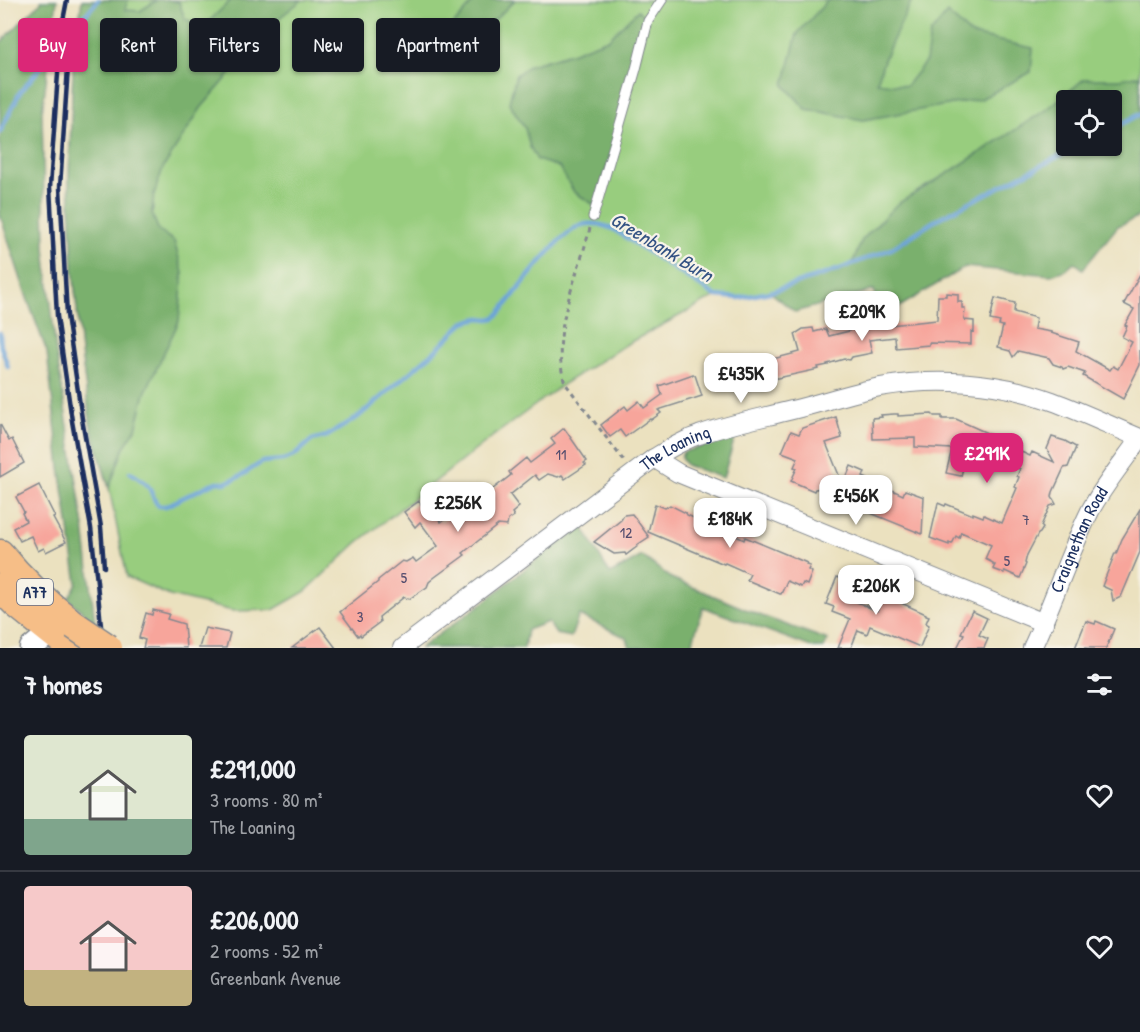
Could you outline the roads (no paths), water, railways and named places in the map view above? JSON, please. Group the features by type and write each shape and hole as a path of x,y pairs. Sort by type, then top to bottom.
{"main road":[{"name":"A77","path":"0,554 51,607 60,638"},
{"name":"A77","path":"0,587 17,604 60,638 108,648"}],"street":[{"name":"The Loaning","path":"402,648 654,458 679,443 699,435 882,387 942,382 1008,388 1050,400 1140,438"},
{"name":"Craignethan Road","path":"1032,648 1091,509 1140,438"},
{"path":"654,458 678,473 1044,622"}],"lane":[{"path":"593,217 648,21 662,0"}],"waterway":[{"name":"Greenbank Burn","path":"0,132 20,92 98,0"},
{"name":"Greenbank Burn","path":"1122,124 1140,114"},
{"name":"Greenbank Burn","path":"130,472 147,485 159,506 166,506 211,484 225,483 241,476 262,462 283,460 294,456 312,440 327,436 358,417 434,352 463,323 480,318 494,318 550,250 582,225 598,224 613,229 716,296 739,298 770,292 891,249 939,218 1060,156"},
{"name":"Greenbank Burn","path":"0,333 1,346 8,367"}],"railway":[{"path":"67,0 61,31 50,187 57,316 72,421 91,528 103,648"},
{"path":"68,72 60,187 67,315 101,527 104,567"}]}
